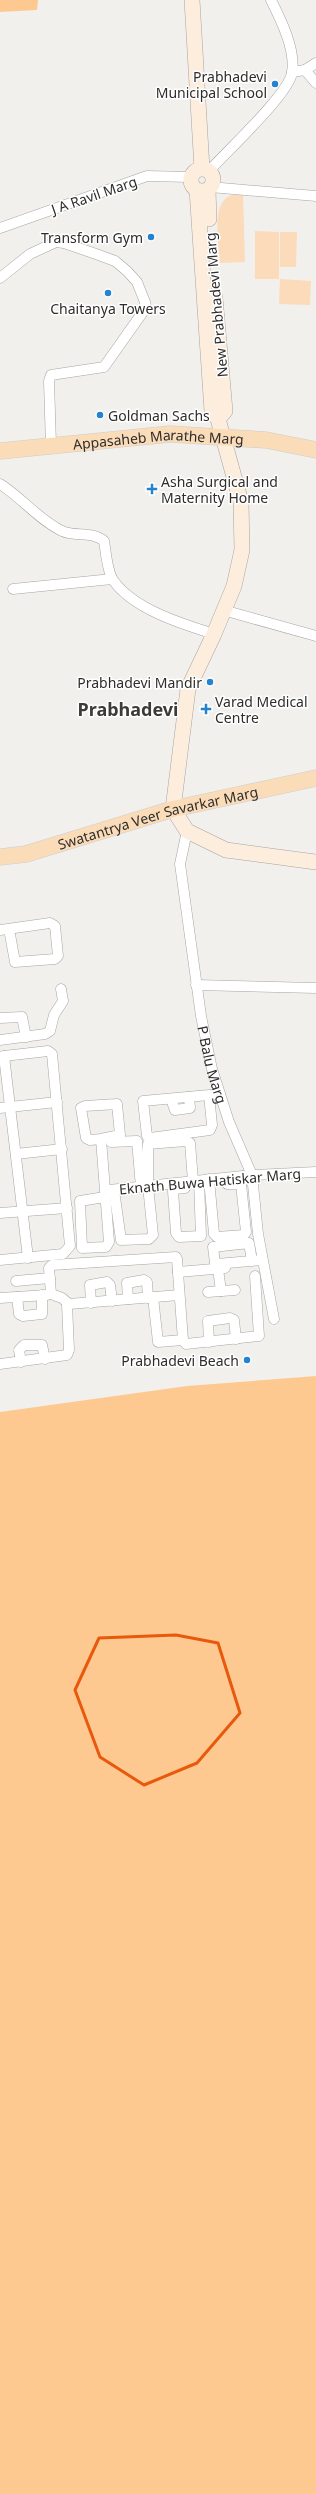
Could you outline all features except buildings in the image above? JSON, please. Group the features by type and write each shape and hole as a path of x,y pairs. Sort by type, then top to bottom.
{"main road":[{"name":"Appasaheb Marathe Marg","path":"0,451 51,444 170,434 266,440 316,450"},
{"name":"Swatantrya Veer Savarkar Marg","path":"0,857 26,854 173,809 316,778"}],"street":[{"name":"New Prabhadevi Marg","path":"173,809 188,689 214,634 234,586 243,539 241,502 218,418 225,411 203,181 192,0"},
{"path":"203,181 282,92 292,72 287,34 271,0"},
{"path":"292,72 305,70 316,63"},
{"path":"305,70 316,83"},
{"name":"J A Ravil Marg","path":"0,228 147,176 203,181 316,196"},
{"path":"0,278 30,254 47,245 64,243 115,262 138,282 143,296 144,312 104,367 51,375 49,381 51,444"},
{"path":"0,484 41,518 63,532 99,537 104,541 112,579 126,593 168,619 214,634"},
{"path":"13,589 112,579"},
{"path":"223,610 316,636"},
{"path":"173,809 187,831 226,850 316,862"},
{"name":"P Balu Marg","path":"187,831 180,864 196,985 212,1069 220,1094 252,1175 259,1262 274,1319"},
{"path":"54,924 57,958 14,962 5,930 54,924"},
{"path":"196,985 316,988"},
{"path":"0,1040 50,1032 54,1015 63,1001 61,990"},
{"path":"0,1018 22,1017 26,1037"},
{"path":"0,1260 28,1258 67,1252 70,1246 58,1102 51,1052 2,1057 5,1108 16,1154 28,1258"},
{"path":"209,1095 212,1125 210,1130 148,1137 143,1102 189,1097 209,1095 220,1094"},
{"path":"5,1108 58,1102"},
{"path":"102,1141 110,1193 121,1240 149,1239 153,1235 137,1141 102,1141 90,1140 86,1138 81,1108 85,1106 117,1104 120,1136 102,1141"},
{"path":"146,1188 147,1146 152,1143 186,1141 190,1143 202,1183 215,1236 245,1234 241,1184 202,1183 175,1189 173,1191 177,1236 202,1234 202,1183"},
{"path":"16,1154 62,1149"},
{"name":"Eknath Buwa Hatiskar Marg","path":"110,1193 109,1244 106,1247 82,1248 80,1201 110,1193 146,1188 202,1183 252,1175 316,1172"},
{"path":"0,1213 67,1208"},
{"path":"17,1297 19,1314 23,1316 42,1314 50,1278 49,1268 52,1265 172,1256 177,1259 183,1340 186,1344 209,1342 257,1337 260,1334 255,1276"},
{"path":"178,1272 218,1269 259,1262"},
{"path":"218,1269 221,1291"},
{"path":"16,1281 29,1275 50,1278"},
{"path":"128,1300 127,1283 144,1280 147,1282 158,1342 183,1340"},
{"path":"91,1303 89,1287 91,1284 110,1283 112,1301"},
{"path":"208,1292 235,1290"},
{"path":"0,1298 47,1295 62,1298 67,1304 68,1352 64,1356 0,1364"},
{"path":"67,1304 179,1295"},
{"path":"209,1342 208,1322 217,1320 233,1319 236,1339"},
{"path":"21,1362 19,1350 24,1345 42,1345 45,1359"}],"highlighted area":[{"path":"176,1635 218,1643 240,1713 197,1763 144,1785 100,1757 75,1690 99,1638"}],"shaded area":[{"path":"0,0 38,0 37,10 0,12"},
{"path":"232,195 243,195 245,262 220,263 217,224 218,214 225,199"},
{"path":"255,231 279,232 279,279 255,279"},
{"path":"280,232 297,232 296,267 280,267"},
{"path":"280,279 311,281 310,305 279,304"},
{"path":"316,1376 316,2494 0,2494 0,1412 187,1386"}],"place":[{"name":"Prabhadevi Municipal School","path":"275,84"},
{"name":"Transform Gym","path":"151,237"},
{"name":"Chaitanya Towers","path":"108,293"},
{"name":"Goldman Sachs","path":"100,415"},
{"name":"Asha Surgical and Maternity Home","path":"152,489"},
{"name":"Prabhadevi Mandir","path":"210,682"},
{"name":"Varad Medical Centre","path":"206,709"},
{"name":"Prabhadevi Beach","path":"247,1360"}],"district":[{"name":"Prabhadevi","path":"128,709"}]}
